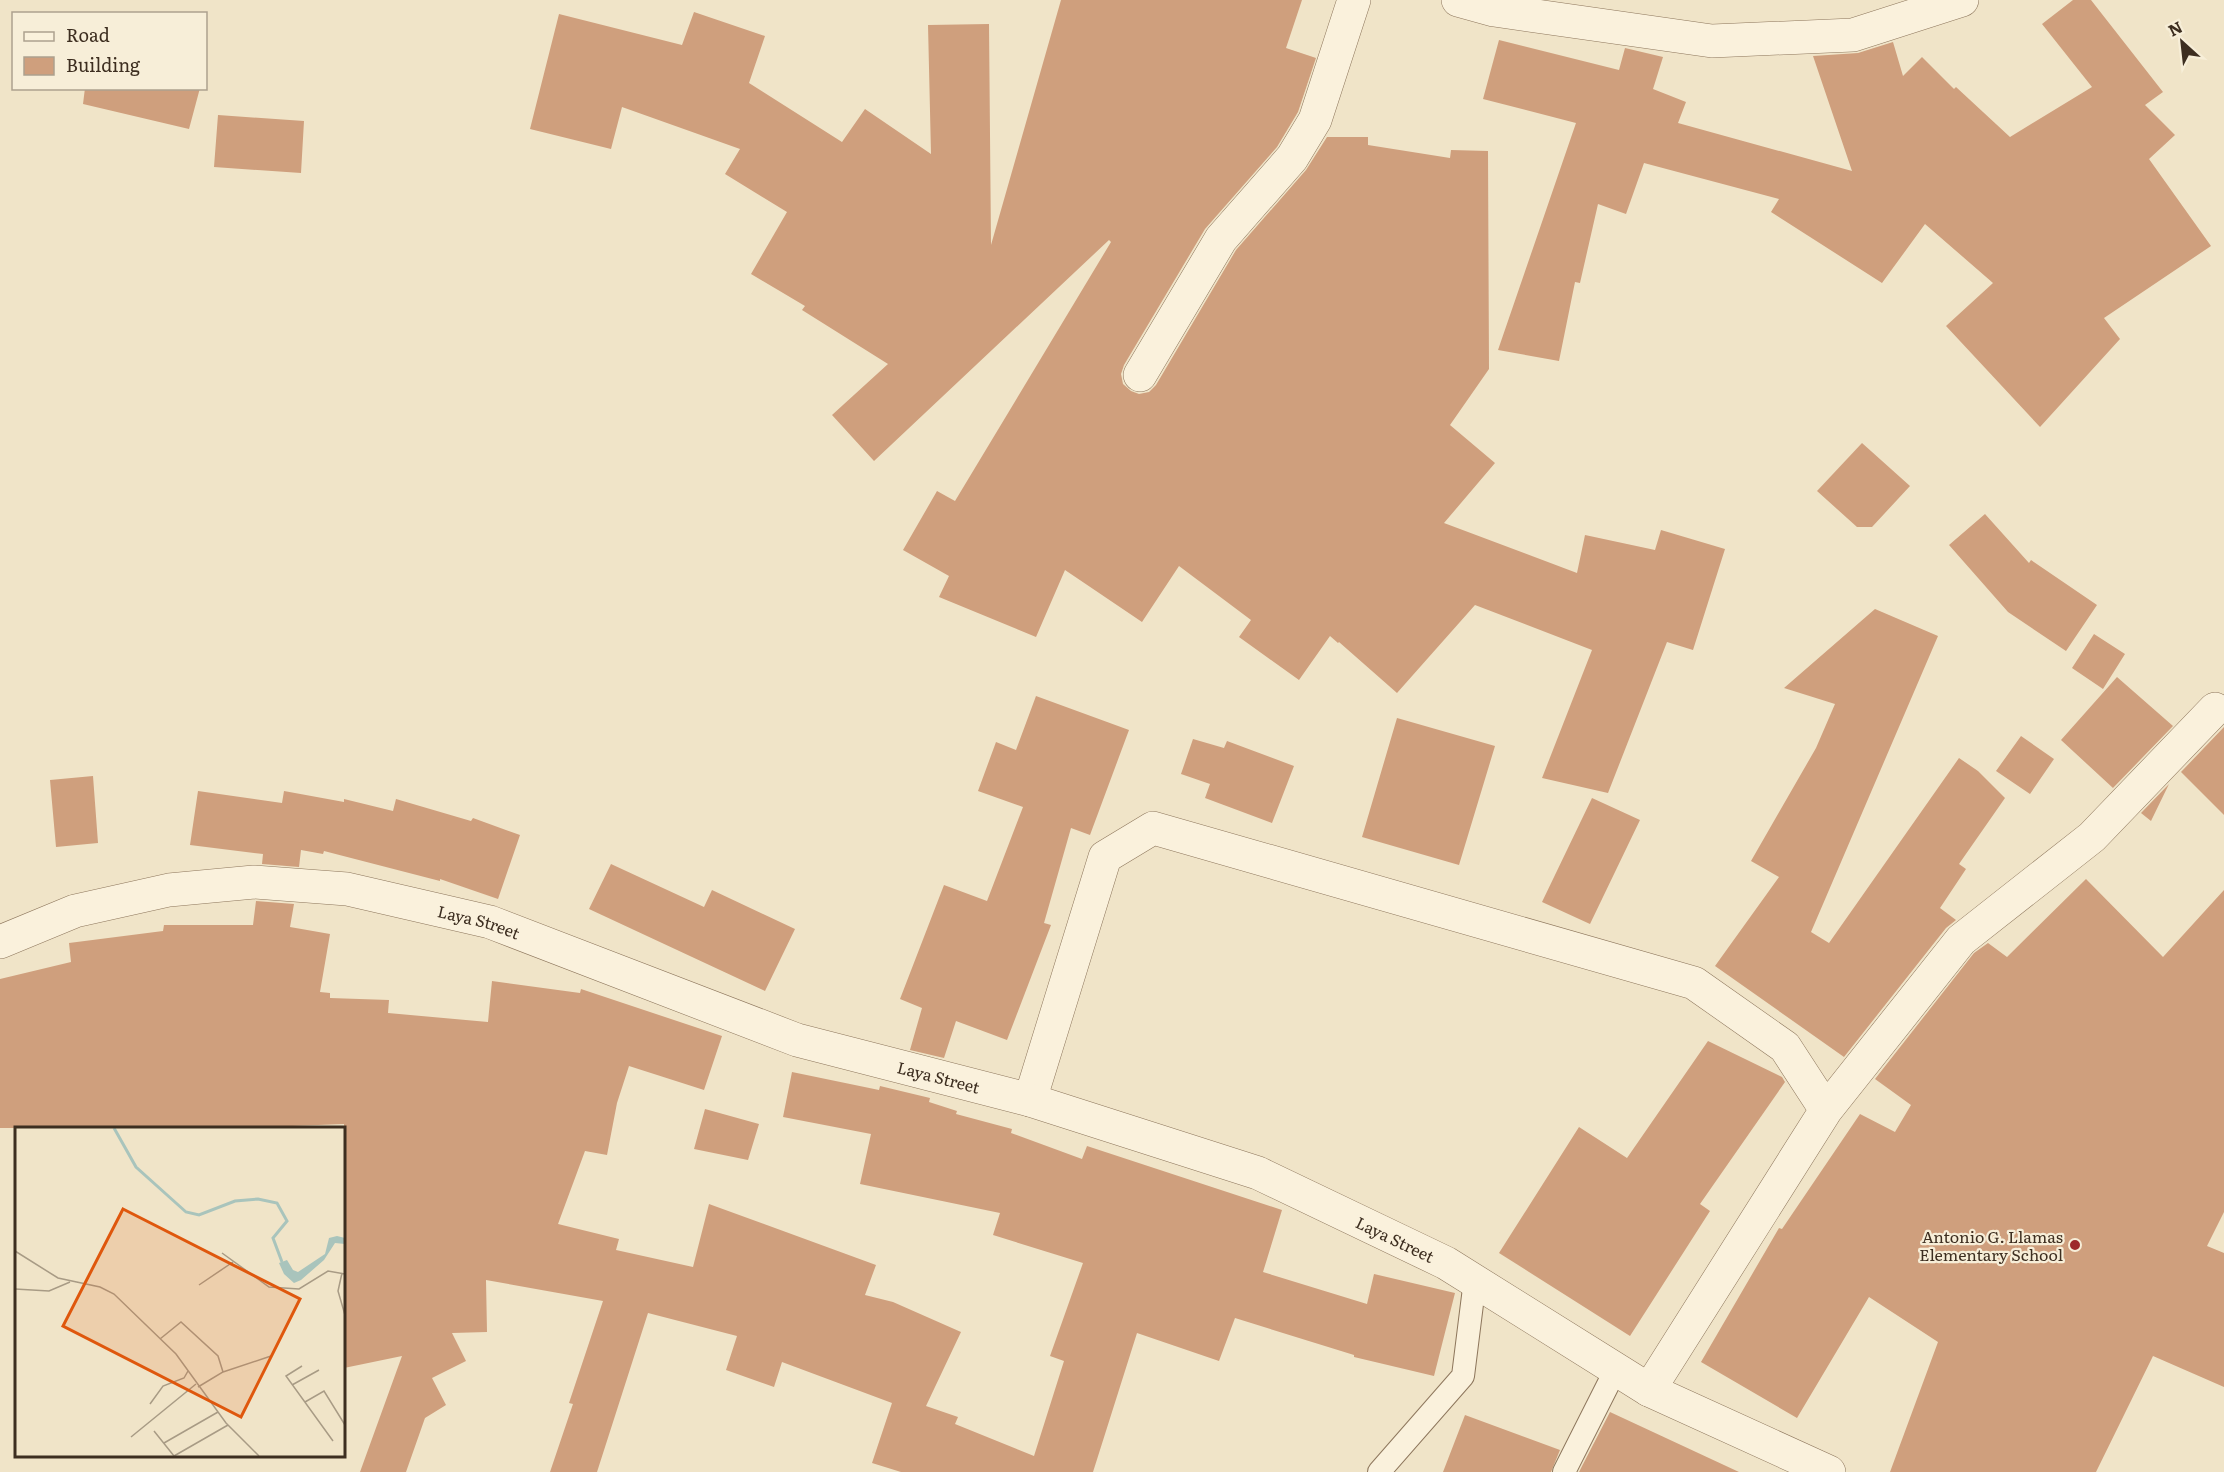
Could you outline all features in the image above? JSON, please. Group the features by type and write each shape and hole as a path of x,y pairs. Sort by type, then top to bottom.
{"street":[{"path":"1140,375 1221,239 1292,158 1315,120 1354,0"},
{"path":"1458,0 1494,10 1712,41 1853,35 1962,0"},
{"path":"1649,1390 1827,1110 1960,940 2092,837 2215,709"},
{"path":"1030,1100 1106,857 1153,828 1694,983 1785,1047 1827,1110"},
{"name":"Laya Street","path":"0,942 75,911 169,890 254,882 347,889 490,922 797,1040 1030,1100 1258,1173 1446,1263 1649,1390 1829,1472"}],"lane":[{"path":"1379,1472 1463,1376 1475,1280"},
{"path":"1564,1472 1616,1369"}],"building":[{"path":"1061,0 1302,0 1286,48 1316,58 1298,112 1277,147 1205,229 1124,365 1121,374 1123,384 1139,394 1149,392 1156,385 1236,250 1306,170 1327,137 1368,137 1368,145 1450,158 1451,150 1488,151 1489,369 1450,425 1495,463 1444,523 1577,573 1585,535 1655,550 1661,530 1725,549 1693,650 1667,642 1608,793 1542,778 1592,650 1475,605 1397,693 1330,636 1299,680 1239,637 1251,620 1179,566 1142,622 1065,570 1036,637 939,597 949,576 903,550 937,491 955,501 1111,242 1109,240 874,461 832,415 888,364 802,310 805,306 751,274 787,212 725,174 740,149 622,107 611,149 530,129 559,14 682,45 694,12 765,36 749,83 842,142 865,109 931,154 928,25 989,24 991,245"},
{"path":"2073,0 2091,0 2163,92 2145,105 2175,135 2149,159 2211,246 2104,318 2120,339 2040,427 1946,326 1993,283 1925,224 1882,283 1771,212 1779,199 1644,163 1626,214 1598,204 1580,283 1575,282 1559,361 1498,350 1576,123 1483,99 1499,40 1619,70 1625,48 1663,57 1653,89 1686,102 1678,123 1852,171 1813,56 1858,53 1893,42 1903,76 1922,57 1954,89 1956,87 2010,137 2092,87 2042,24"},
{"path":"85,90 199,90 189,129 83,104"},
{"path":"218,115 304,121 301,173 214,167"},
{"path":"1862,443 1910,486 1872,527 1857,527 1817,491"},
{"path":"1985,514 2029,563 2031,560 2097,605 2066,651 2008,612 1949,545"},
{"path":"1875,609 1938,636 1811,932 1829,943 1959,758 1978,771 2005,798 1959,864 1966,869 1940,908 1956,920 1946,928 1844,1057 1715,966 1779,877 1751,861 1816,748 1835,704 1784,688"},
{"path":"2094,634 2125,654 2103,689 2072,668"},
{"path":"2117,677 2173,726 2113,788 2061,740"},
{"path":"1036,696 1129,730 1090,835 1071,828 1044,923 1051,925 1007,1040 956,1021 944,1058 910,1050 922,1008 900,999 944,885 987,901 1023,807 978,791 996,742 1016,750"},
{"path":"1397,718 1495,746 1459,865 1362,837"},
{"path":"2224,727 2224,815 2181,772"},
{"path":"2021,736 2054,759 2030,794 1996,771"},
{"path":"1193,739 1224,748 1227,741 1294,766 1272,823 1205,798 1210,784 1181,774"},
{"path":"93,776 98,843 56,847 50,780"},
{"path":"2169,784 2151,821 2141,813"},
{"path":"198,791 282,803 284,791 344,802 344,799 393,811 396,799 471,821 473,818 520,835 498,899 440,879 440,881 324,851 323,854 301,850 299,867 262,864 263,854 190,845"},
{"path":"1592,798 1640,820 1590,924 1542,902"},
{"path":"611,864 704,907 712,890 795,929 765,991 589,909"},
{"name":"Antonio G. Llamas Elementary School","path":"2086,879 2163,957 2224,890 2224,1212 2207,1246 2224,1253 2224,1387 2153,1356 2096,1472 1890,1472 1938,1342 1869,1297 1797,1418 1701,1362 1779,1228 1782,1229 1860,1114 1895,1132 1911,1105 1875,1079 1974,953 1988,943 2007,957"},
{"path":"256,901 294,904 290,927 330,934 320,992 330,993 330,998 389,1000 388,1013 488,1022 492,981 580,993 581,989 722,1036 704,1090 629,1066 617,1103 607,1155 585,1151 558,1224 619,1239 616,1250 693,1267 709,1204 876,1265 865,1295 893,1302 961,1332 926,1406 958,1417 955,1424 1034,1456 1064,1361 1050,1356 1083,1263 993,1235 1000,1213 860,1184 871,1134 783,1117 792,1072 879,1090 880,1086 930,1098 929,1102 957,1111 956,1114 1012,1129 1011,1133 1082,1159 1087,1146 1282,1210 1263,1272 1367,1304 1374,1274 1455,1293 1434,1376 1354,1357 1354,1355 1235,1318 1219,1361 1137,1333 1093,1472 901,1472 872,1463 892,1403 782,1362 774,1387 726,1370 737,1336 648,1313 597,1472 550,1472 573,1404 569,1403 603,1301 486,1280 487,1332 452,1333 466,1361 432,1378 446,1405 425,1418 406,1472 360,1472 402,1356 345,1368 344,1124 267,1127 0,1128 0,979 71,962 69,943 163,931 164,925 253,925"},
{"path":"1708,1041 1782,1077 1785,1082 1700,1204 1710,1211 1630,1336 1499,1253 1579,1127 1627,1158"},
{"path":"705,1109 759,1124 748,1160 694,1149"},
{"path":"1610,1412 1739,1472 1579,1472"},
{"path":"1465,1415 1560,1450 1551,1472 1443,1472"}],"place":[{"name":"Antonio G. Llamas Elementary School","path":"2075,1245"}]}
